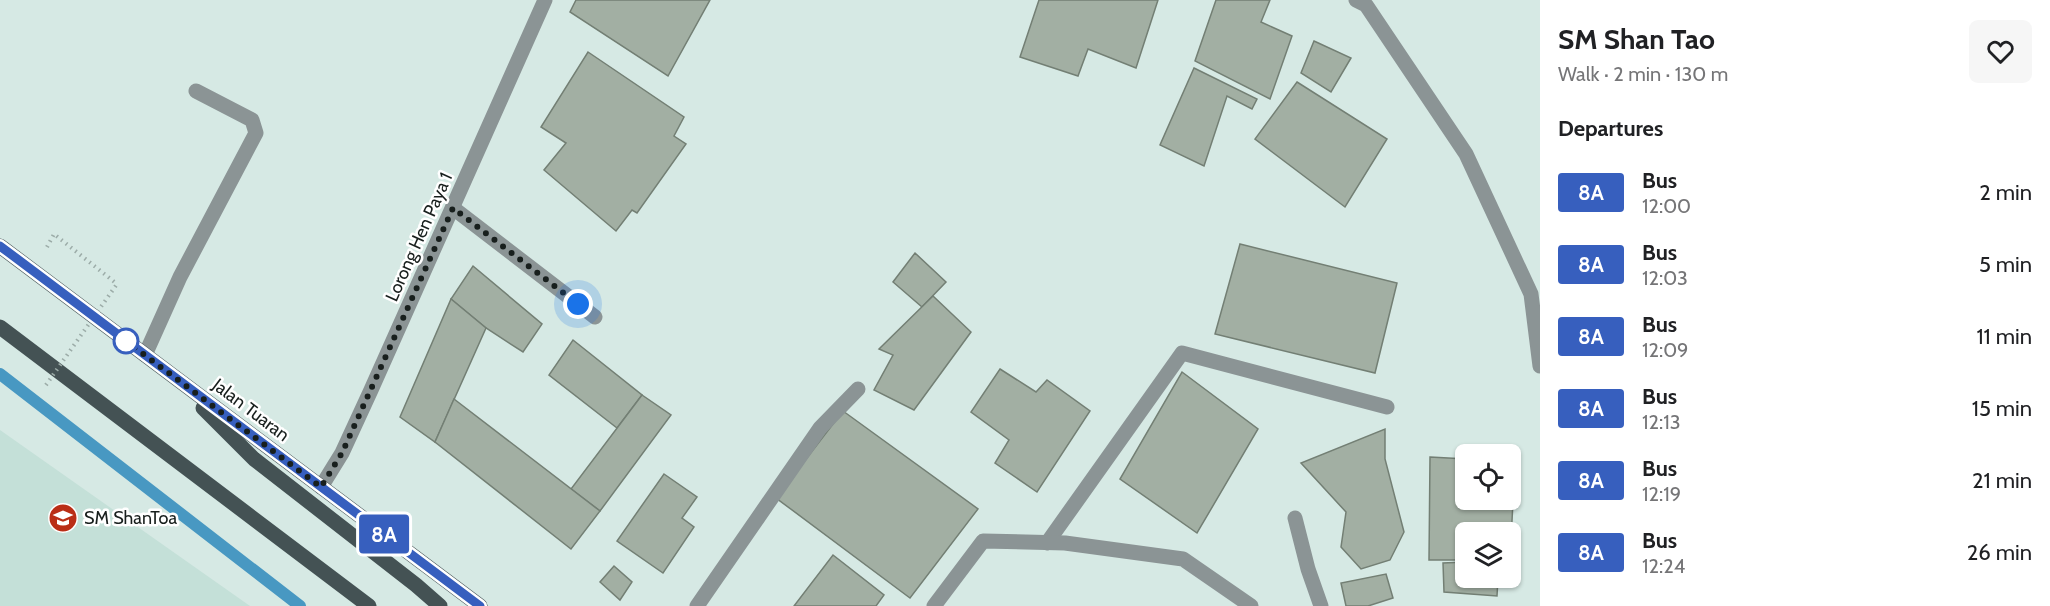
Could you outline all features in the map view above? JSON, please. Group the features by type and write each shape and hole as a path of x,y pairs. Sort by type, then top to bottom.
{"main road":[{"name":"Jalan Tuaran","path":"0,246 480,606"},
{"path":"0,327 369,606"},
{"path":"165,370 254,459 440,606"}],"street":[{"name":"Lorong Hen Paya 1","path":"321,487 342,453 545,0"},
{"path":"1356,0 1366,5 1466,154 1531,294 1540,366"},
{"path":"145,355 180,277 256,133 252,120 196,91"},
{"path":"453,208 595,317"},
{"path":"1047,543 1182,353 1387,406"},
{"path":"697,606 819,428 858,389"},
{"path":"1295,518 1321,606"},
{"path":"934,606 983,541 1065,543 1183,559 1251,606"}],"path":[{"path":"46,385 117,284 54,234"}],"shaded area":[{"name":"SM ShanToa","path":"0,430 250,606 0,606"}],"building":[{"path":"576,0 710,0 668,76 570,12"},
{"path":"1039,0 1158,0 1136,68 1088,49 1078,76 1020,57"},
{"path":"1216,0 1270,0 1261,22 1292,36 1270,99 1195,61"},
{"path":"1314,41 1351,58 1331,92 1301,73"},
{"path":"588,52 684,117 674,136 686,144 637,213 632,210 616,231 544,170 566,143 541,127"},
{"path":"1194,68 1257,99 1252,109 1227,96 1204,166 1160,145"},
{"path":"1297,82 1387,139 1345,207 1255,139"},
{"path":"1240,244 1397,283 1375,373 1215,334"},
{"path":"915,253 946,282 922,307 893,282"},
{"path":"473,266 542,324 523,352 486,328 451,299"},
{"path":"933,296 971,332 914,410 874,390 893,355 879,349"},
{"path":"451,299 486,328 435,442 400,417"},
{"path":"573,340 642,395 617,428 549,375"},
{"path":"1000,369 1036,392 1047,380 1090,411 1037,492 995,463 1009,440 971,412"},
{"path":"1182,372 1258,429 1197,533 1120,479"},
{"path":"642,395 671,415 600,511 571,489"},
{"path":"454,399 600,511 571,549 435,442"},
{"path":"843,411 978,509 910,598 776,498"},
{"path":"1385,429 1385,459 1404,532 1390,560 1361,569 1341,547 1346,512 1301,463"},
{"path":"1430,457 1455,458 1455,510 1513,510 1512,522 1455,522 1455,560 1429,560"},
{"path":"664,474 697,497 682,518 694,527 663,573 617,541"},
{"path":"833,555 884,595 876,606 794,606"},
{"path":"1455,562 1455,588 1497,588 1497,596 1444,592 1443,563"},
{"path":"614,566 632,582 620,600 600,582"},
{"path":"1386,574 1393,598 1368,606 1346,606 1341,583"}],"waterway":[{"path":"0,374 300,606"}],"bus line":[{"name":"8A","path":"0,246 480,606"}],"place":[{"name":"SM ShanToa","path":"63,518"}],"route":[{"path":"126,341 321,487 342,453 453,208 578,304"}]}
